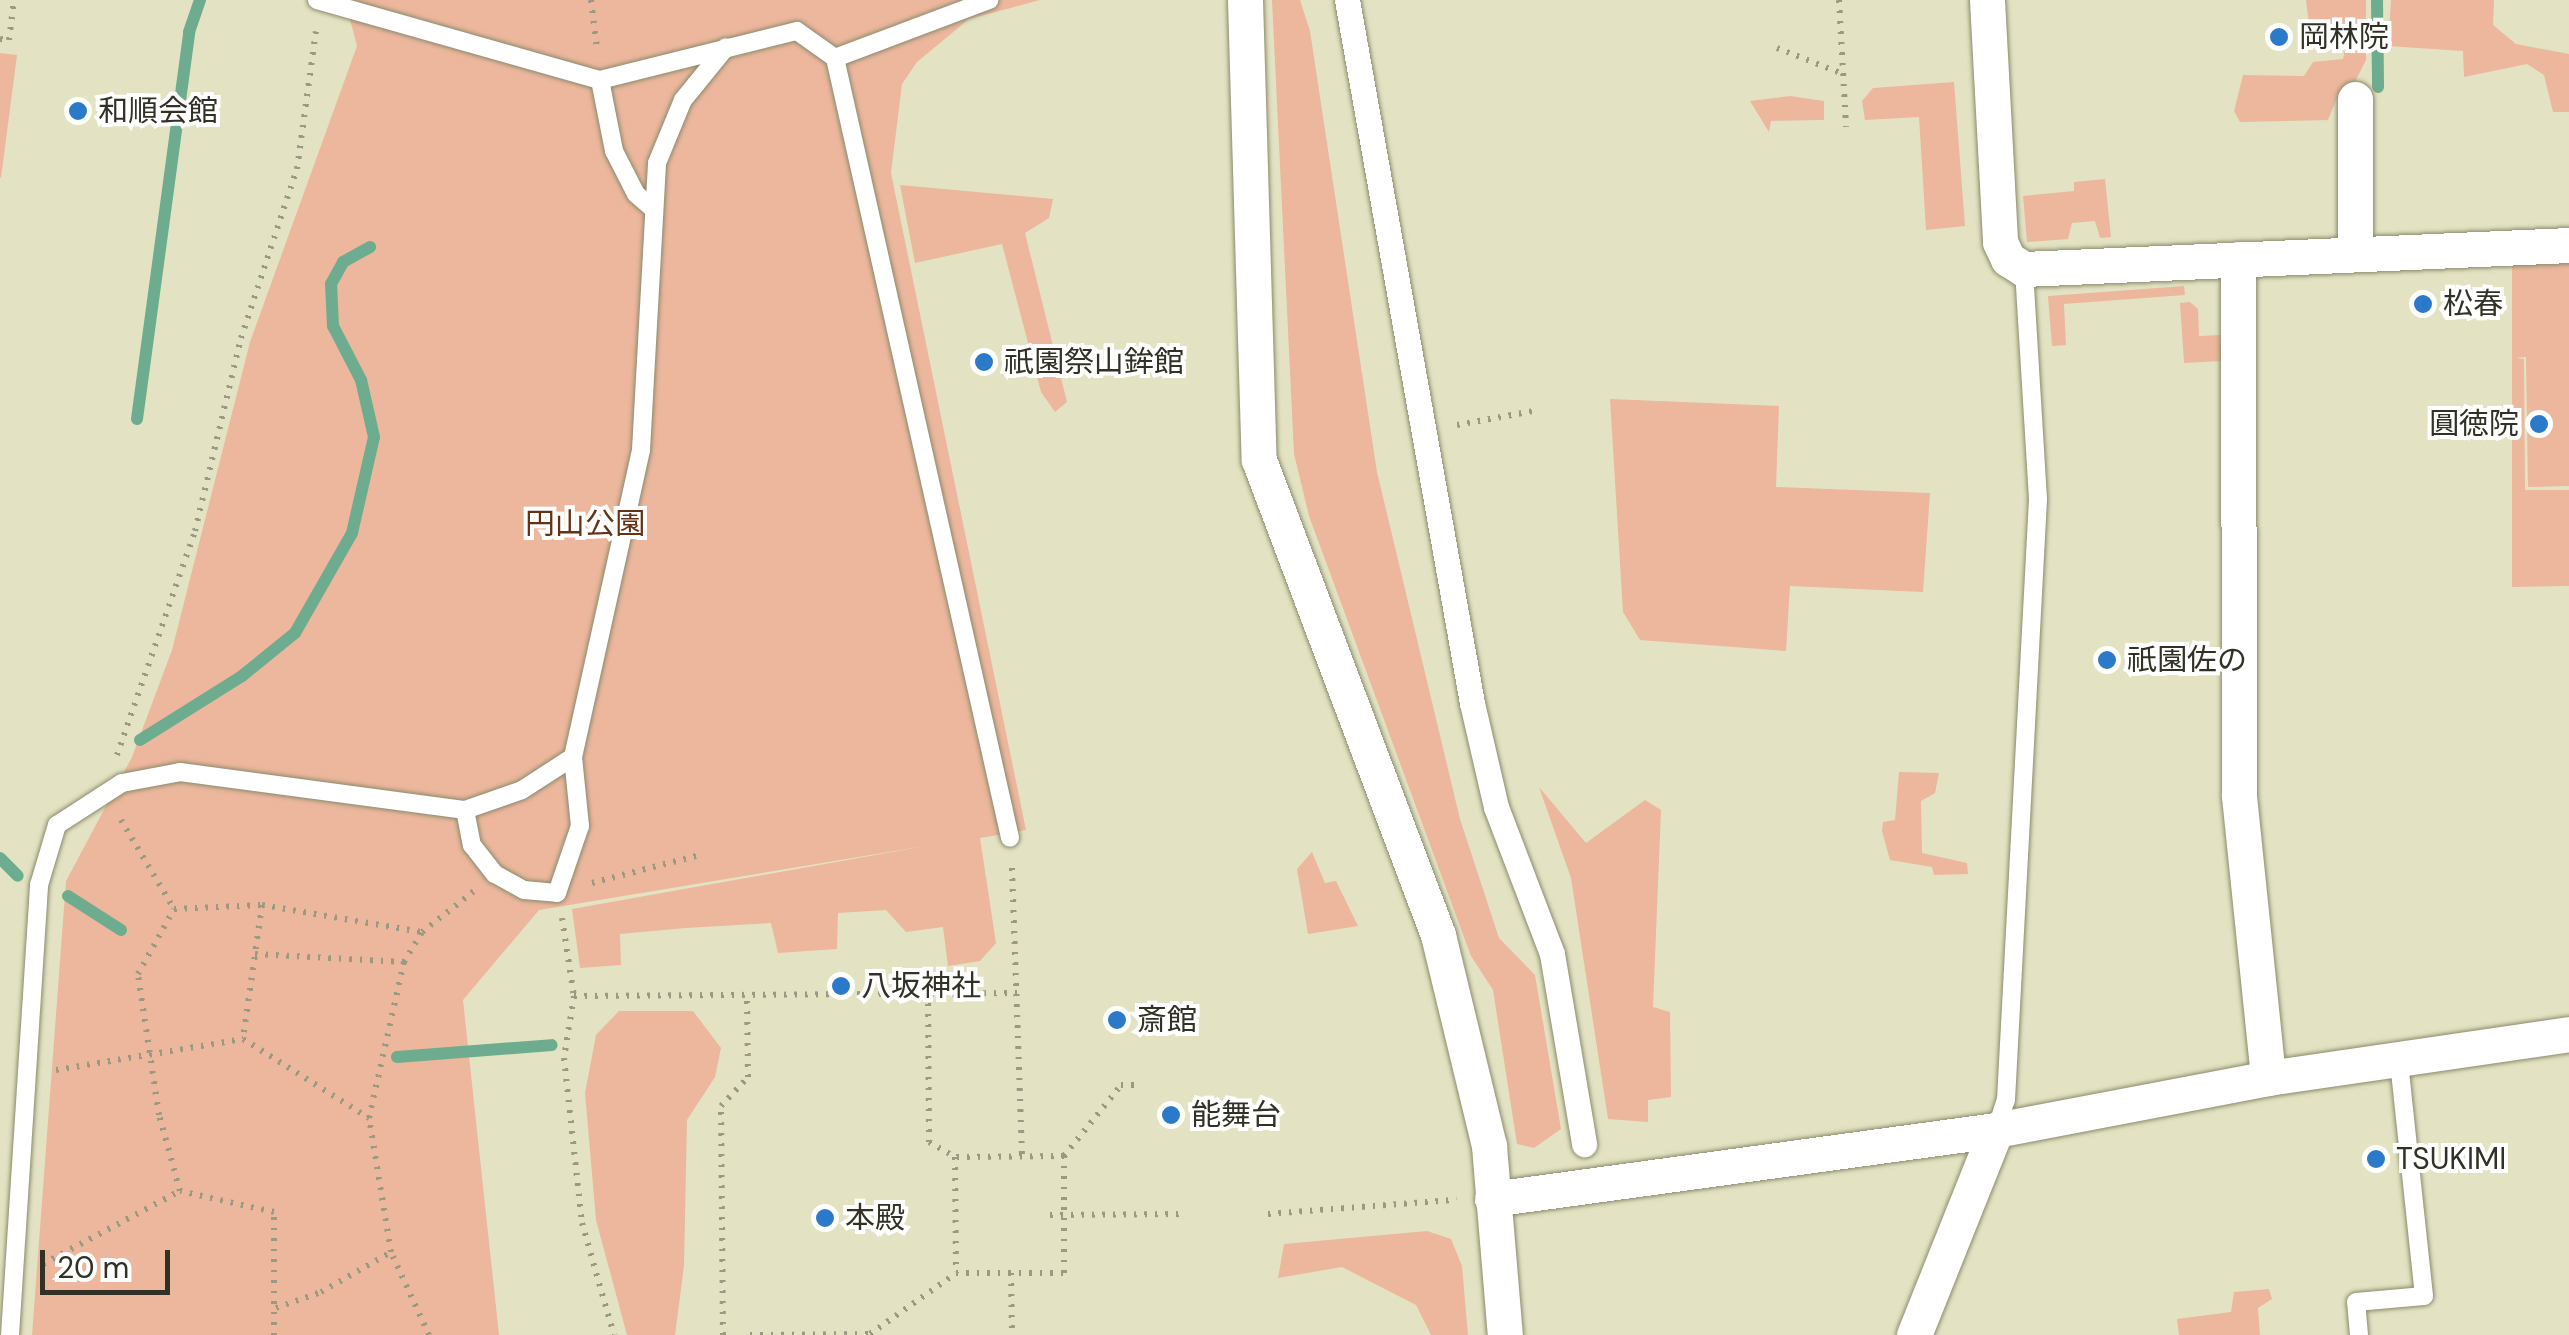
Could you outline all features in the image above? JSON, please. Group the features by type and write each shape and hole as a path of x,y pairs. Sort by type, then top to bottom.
{"street":[{"path":"1245,0 1259,460 1438,935 1489,1146 1505,1335"},
{"path":"1348,0 1472,703 1496,808 1552,954 1584,1144"},
{"path":"1987,0 2000,242 2008,259 2024,268 2569,245"},
{"path":"2355,100 2355,254"},
{"path":"2238,260 2239,796 2268,1078"},
{"path":"1492,1199 1996,1130 2268,1078 2569,1034"},
{"path":"1914,1335 1996,1130"}],"lane":[{"path":"318,0 600,80 797,31 835,58 1010,838"},
{"path":"835,58 989,0"},
{"path":"465,810 472,845 495,874 524,890 557,892 580,826 573,757 640,450 649,378 652,208 672,120 726,46"},
{"path":"600,80 614,151 636,194 652,208"},
{"path":"1996,1130 2006,1100 2038,499 2024,268"},
{"path":"10,1335 10,1279 25,1076 46,856 57,825 104,792 138,778 180,772 465,810 522,790 573,757"},
{"path":"2359,1335 2356,1302 2424,1296 2399,1061"}],"path":[{"path":"0,39 9,40 14,0"},
{"path":"174,909 104,792 195,532 241,338 297,169 318,0"},
{"path":"591,0 600,80"},
{"path":"1839,0 1846,127"},
{"path":"1777,48 1842,74"},
{"path":"1422,431 1533,412"},
{"path":"1010,838 1020,993 1022,1156"},
{"path":"614,1335 582,1222 564,1058 574,996 557,892 703,854"},
{"path":"429,1335 391,1252 369,1118 404,962 422,932 495,874"},
{"path":"174,909 262,905 422,932"},
{"path":"243,1039 262,905"},
{"path":"174,909 138,974 148,1058 180,1191"},
{"path":"255,954 404,962"},
{"path":"928,993 928,1142 955,1157 1064,1156"},
{"path":"574,996 1020,993"},
{"path":"723,1335 721,1106 748,1077 746,994"},
{"path":"25,1076 100,1060 148,1058 243,1039 369,1118"},
{"path":"750,1335 870,1334 956,1273 1064,1272 1064,1156 1121,1085 1140,1085"},
{"path":"955,1157 956,1273"},
{"path":"10,1279 90,1244 180,1191 274,1212 274,1335"},
{"path":"1268,1214 1492,1199"},
{"path":"1050,1215 1185,1214"},
{"path":"276,1308 320,1292 391,1252"},
{"path":"1012,1273 1012,1335"}],"green space":[{"name":"円山公園","path":"345,0 1040,0 969,19 917,62 902,84 891,173 1026,830 980,838 996,943 980,961 948,966 943,927 906,932 886,910 838,913 837,949 778,953 771,923 686,928 620,934 621,965 580,968 572,909 931,845 539,910 463,1000 499,1335 32,1335 66,881 132,757 172,650 250,342 357,46"},
{"path":"1272,0 1300,0 1310,31 1377,472 1460,819 1499,938 1535,975 1561,1129 1534,1148 1517,1144 1493,990 1471,956 1309,516 1294,454"},
{"path":"2306,0 2366,0 2366,60 2353,86 2336,100 2328,120 2240,122 2234,111 2243,75 2304,76 2313,62 2343,59 2347,42 2333,32 2310,32"},
{"path":"2391,0 2494,0 2493,25 2516,44 2569,54 2569,112 2553,112 2544,75 2527,64 2464,77 2463,51 2388,46"},
{"path":"0,53 17,55 1,178 0,177"},
{"path":"1954,82 1965,226 1926,230 1919,117 1865,120 1862,101 1873,88"},
{"path":"1790,96 1824,101 1824,120 1771,121 1769,132 1750,101"},
{"path":"2105,179 2111,237 2100,238 2095,221 2072,223 2068,239 2027,242 2023,196 2074,191 2074,182"},
{"path":"900,185 1053,199 1049,218 1025,233 1067,402 1055,412 1041,392 1002,244 915,263"},
{"name":"圓徳院","path":"2569,260 2569,486 2528,487 2526,357 2516,358 2524,359 2525,490 2569,490 2569,586 2512,587 2512,261"},
{"path":"2184,286 2185,295 2064,304 2066,345 2052,346 2048,296"},
{"path":"2190,302 2198,309 2199,336 2220,335 2222,361 2184,363 2180,303"},
{"path":"1610,399 1779,406 1776,487 1930,493 1923,592 1790,586 1786,651 1640,640 1623,612"},
{"path":"1899,772 1939,773 1935,793 1921,801 1922,853 1967,863 1968,874 1934,875 1932,867 1890,860 1882,831 1883,822 1895,820"},
{"path":"1539,787 1586,843 1645,800 1661,810 1653,1007 1670,1012 1671,1097 1648,1100 1648,1122 1608,1119 1571,878"},
{"path":"1312,852 1325,883 1336,881 1358,926 1308,934 1297,869"},
{"path":"619,1011 693,1011 721,1048 715,1077 687,1120 684,1266 675,1335 627,1335 596,1220 585,1093 596,1035"},
{"path":"1427,1231 1451,1239 1462,1266 1468,1335 1431,1335 1416,1305 1342,1267 1278,1278 1284,1244"},
{"path":"2269,1289 2272,1299 2258,1308 2260,1335 2179,1335 2177,1319 2231,1312 2234,1292"}],"waterway":[{"path":"137,419 189,32 200,0"},
{"path":"2377,0 2378,87"},
{"path":"140,740 242,676 295,633 352,533 374,437 361,380 333,326 331,284 343,262 370,247"},
{"path":"0,858 18,876"},
{"path":"68,896 121,930"},
{"path":"397,1057 552,1045"}],"place":[{"name":"岡林院","path":"2279,37"},
{"name":"和順会館","path":"78,111"},
{"name":"松春","path":"2423,304"},
{"name":"祇園祭山鉾館","path":"984,362"},
{"name":"圓徳院","path":"2539,424"},
{"name":"祇園佐の","path":"2107,660"},
{"name":"八坂神社","path":"841,986"},
{"name":"斎館","path":"1117,1020"},
{"name":"能舞台","path":"1171,1115"},
{"name":"TSUKIMI","path":"2376,1159"},
{"name":"本殿","path":"825,1218"}]}
